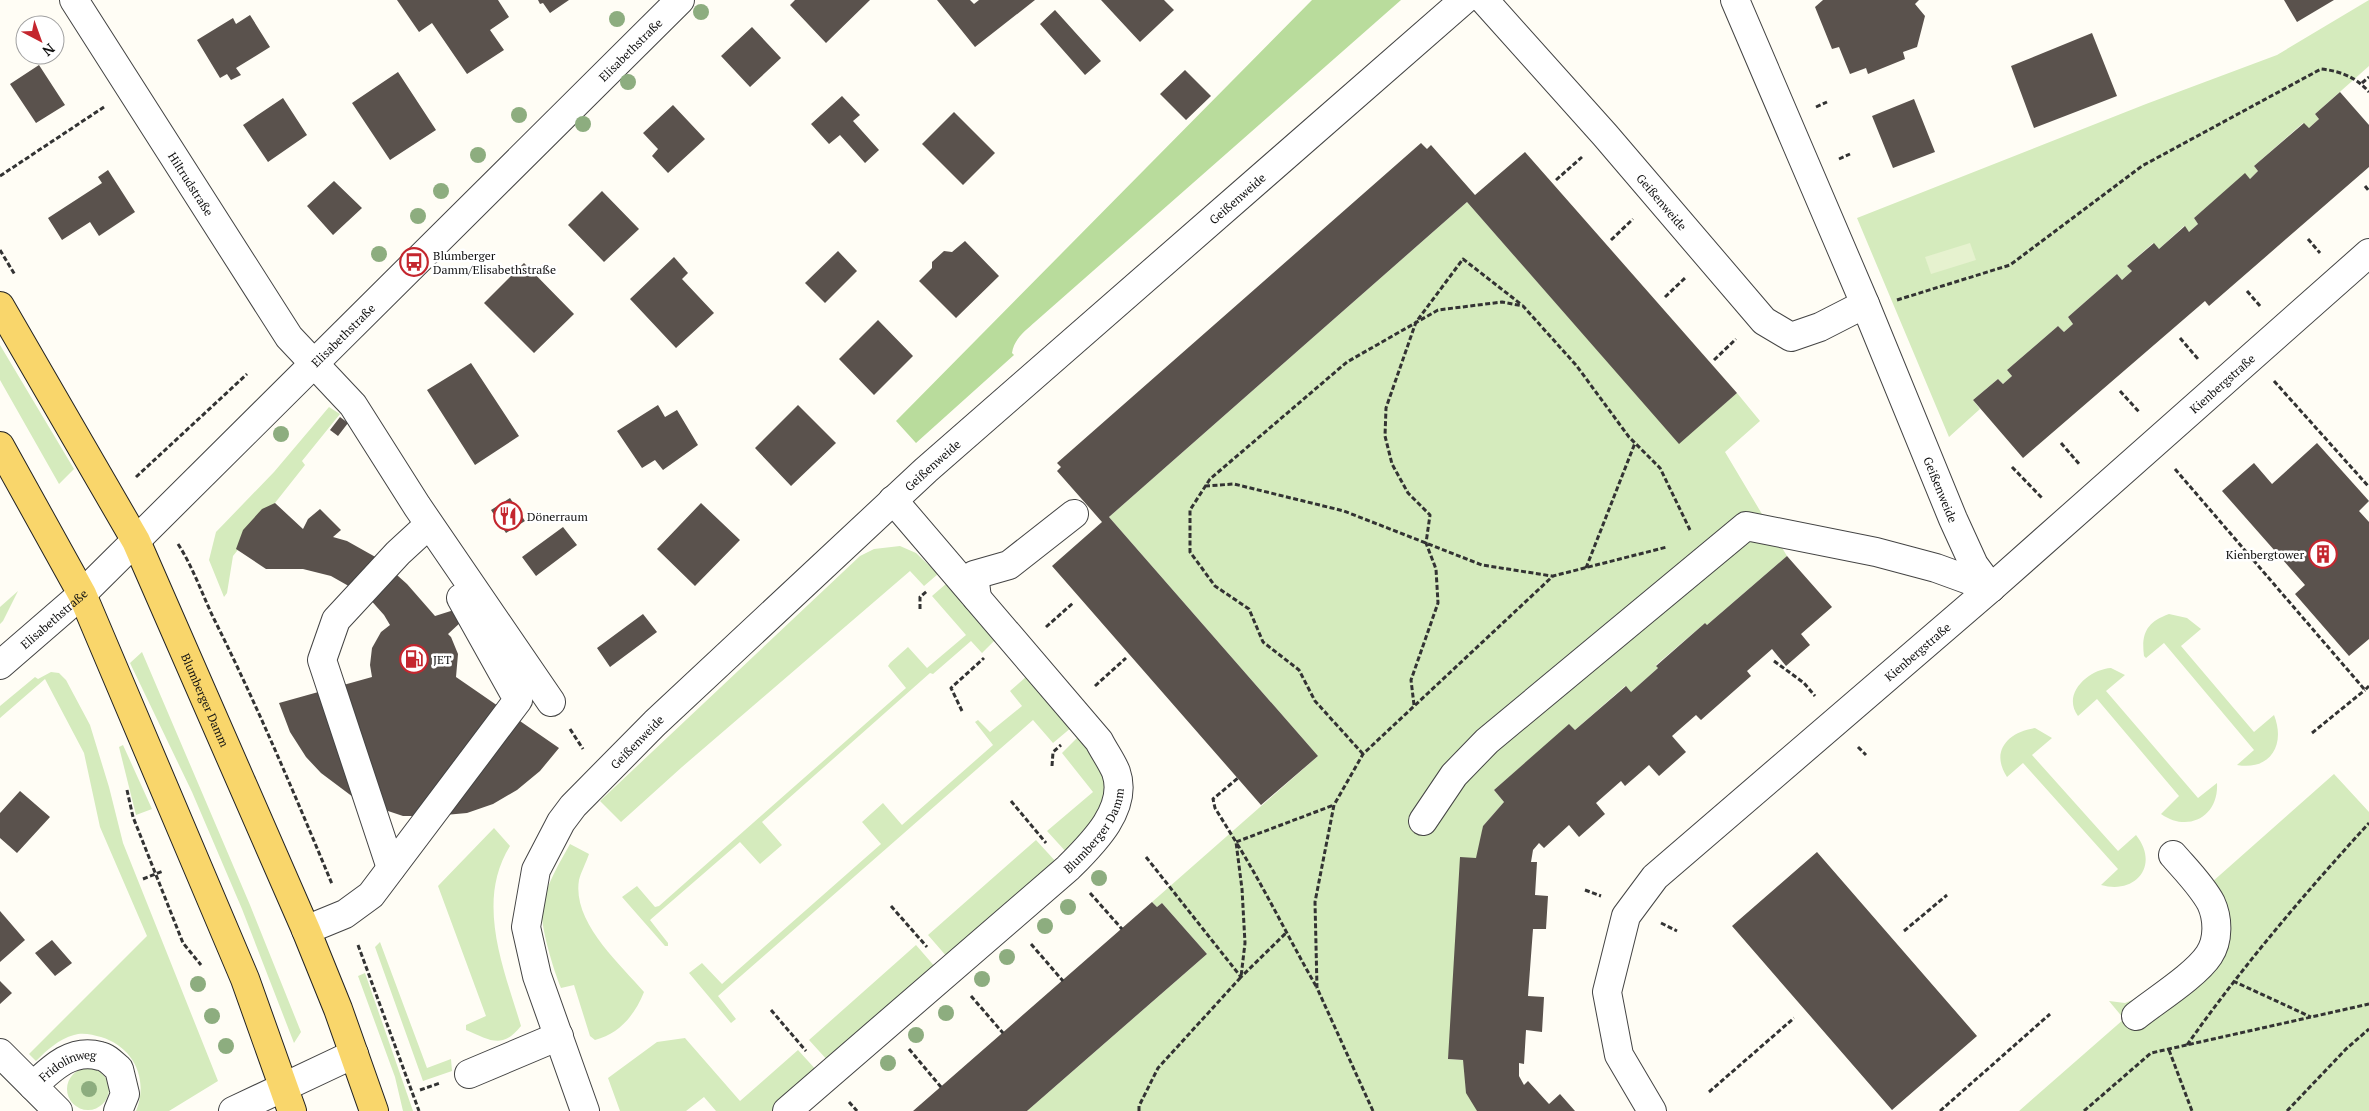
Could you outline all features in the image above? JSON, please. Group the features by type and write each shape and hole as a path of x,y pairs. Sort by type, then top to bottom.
{"main road":[{"name":"Blumberger Damm","path":"0,306 136,541 306,930 338,1009 374,1111"},
{"path":"0,446 82,594 244,979 287,1099"}],"street":[{"name":"Hiltrudstraße","path":"74,0 289,337 353,405 420,518"},
{"name":"Elisabethstraße","path":"0,664 82,594 680,0"},
{"name":"Geißenweide","path":"559,1036 537,976 526,927 536,870 561,822 573,806 655,723 893,500 1464,0"},
{"name":"Geißenweide","path":"1484,0 1605,135 1764,321 1791,337 1820,328 1865,304"},
{"name":"Geißenweide","path":"1735,0 1865,304 1974,566 1991,588"},
{"name":"Kienbergstraße","path":"1652,1111 1619,1055 1606,992 1626,916 1655,877 1991,588 2369,253"},
{"name":"Blumberger Damm","path":"787,1111 1068,868 1091,845 1116,805 1118,791 1116,774 1099,741 893,500"},
{"path":"977,598 974,575 1008,564 1074,514"},
{"path":"420,518 551,702"},
{"path":"306,930 345,914 371,895 518,700 420,518"},
{"path":"391,868 322,660 336,620 398,553 420,518"},
{"path":"1422,821 1454,775 1487,741 1746,526 1876,552 1936,568 1991,588"},
{"path":"2136,1016 2196,969 2210,954 2217,934 2216,918 2210,902 2174,855"},
{"path":"469,1074 559,1036 585,1111"},
{"name":"Fridolinweg","path":"0,1053 58,1111"},
{"name":"Fridolinweg","path":"33,1086 55,1065 78,1054 102,1056 119,1069 125,1094 118,1111"},
{"path":"233,1111 287,1099 354,1054"}],"path":[{"path":"1894,301 2010,265 2142,166 2321,69 2338,71 2362,83 2369,92"},
{"path":"2362,83 2369,77"},
{"path":"0,176 132,89"},
{"path":"1556,180 1582,157"},
{"path":"2365,186 2369,191"},
{"path":"1611,240 1635,217"},
{"path":"2308,239 2324,257"},
{"path":"1414,706 1411,680 1438,602 1436,569 1426,543 1430,515 1408,492 1392,464 1385,436 1386,408 1416,322 1463,259 1523,306 1576,365 1635,443 1660,468 1693,537"},
{"path":"1665,297 1687,276"},
{"path":"2247,291 2263,310"},
{"path":"1363,754 1315,701 1299,670 1263,642 1249,609 1215,586 1190,552 1190,510 1210,479 1347,362 1438,310 1502,302 1523,306"},
{"path":"1714,360 1740,336"},
{"path":"2180,338 2202,364"},
{"path":"2252,356 2369,487"},
{"path":"162,453 247,374"},
{"path":"2120,391 2142,416"},
{"path":"1586,568 1635,443"},
{"path":"2061,443 2082,468"},
{"path":"2153,444 2365,690"},
{"path":"2012,467 2045,501"},
{"path":"1205,486 1234,484 1344,511 1482,565 1552,576"},
{"path":"202,594 241,674 345,914 418,1111"},
{"path":"962,711 951,688 1009,636"},
{"path":"1070,708 1126,658"},
{"path":"2312,733 2369,686"},
{"path":"1238,778 1213,799 1215,808 1262,884 1286,933 1317,988"},
{"path":"126,789 133,817 183,943 204,968"},
{"path":"1236,842 1334,805"},
{"path":"2187,1046 2234,982 2326,871 2369,823"},
{"path":"1236,842 1242,889 1245,943 1241,977"},
{"path":"1146,857 1241,977"},
{"path":"143,879 168,869"},
{"path":"1904,931 1947,895"},
{"path":"1009,919 1063,981"},
{"path":"1139,1111 1139,1106 1158,1068 1241,977 1286,933"},
{"path":"2234,982 2310,1017"},
{"path":"2084,1111 2151,1053 2369,1004"},
{"path":"1940,1111 2050,1014"},
{"path":"1709,1092 1794,1018"},
{"path":"887,1024 941,1087"},
{"path":"2287,1111 2346,1049 2369,1029"},
{"path":"2169,1050 2192,1111"}],"green space":[{"path":"1312,0 1401,0 1027,329 1013,348 1012,353 1014,355 916,443 896,421"},
{"path":"2369,0 2369,66 2315,114 2319,119 2309,128 2303,123 2254,166 2258,171 2250,179 2245,174 2194,218 2198,224 2189,232 2184,226 2159,249 2153,243 2127,266 2132,271 2122,280 2117,274 2068,317 2073,324 2064,332 2058,326 2007,370 2012,376 2003,384 1998,379 1973,400 1980,409 1949,437 1857,218 2146,104 2277,55"},
{"path":"1467,202 1679,443 1737,393 1760,421 1725,452 1787,556 1707,625 1705,623 1656,665 1658,668 1631,692 1625,686 1575,730 1569,725 1494,790 1504,802 1483,826 1448,1059 1463,1060 1477,1111 1027,1111 1207,954 1162,903 1157,907 1152,902 1318,756 1109,517"},
{"path":"1970,243 1976,260 1931,274 1925,257"},
{"path":"0,345 74,469 59,484 0,380"},
{"path":"329,407 340,414 302,461 305,465 233,556 227,593 224,597 209,560 216,532 274,472"},
{"path":"900,546 916,553 938,574 924,586 910,571 682,767 621,822 600,801 860,556 874,549"},
{"path":"947,583 996,639 982,653 971,641 933,674 930,673 762,822 782,845 760,864 740,842 650,920 668,943 668,946 665,946 622,897 637,886 655,907 659,906 906,688 888,666 908,647 927,668 966,635 932,596"},
{"path":"18,591 3,621 0,624 0,607"},
{"path":"2169,614 2187,618 2201,629 2181,646 2254,732 2274,715 2278,736 2272,754 2266,760 2249,766 2237,765 2254,750 2164,643 2146,658 2144,656 2143,648 2147,629 2155,621"},
{"path":"142,652 250,905 301,1032 294,1043 242,909 192,792 130,663"},
{"path":"2111,668 2125,675 2106,691 2198,798 2217,783 2213,805 2200,818 2191,822 2181,822 2171,820 2161,814 2179,796 2097,699 2078,716 2073,699 2075,691 2087,678 2103,669"},
{"path":"51,672 59,673 66,680 90,725 109,787 123,843 218,1081 169,1111 136,1111 141,1088 136,1066 122,1048 101,1037 77,1034 63,1039 36,1061 29,1054 147,936 100,827 84,753 45,679 0,718 0,706 35,677 38,679"},
{"path":"1027,676 1072,727 1053,743 1033,720 718,996 736,1019 731,1023 689,973 702,963 722,984 881,844 862,822 883,803 902,825 993,745 975,722 978,720 990,732 1022,706 1010,691"},
{"path":"2035,728 2052,738 2032,755 2118,851 2136,835 2143,846 2146,857 2145,867 2141,875 2134,881 2125,886 2101,885 2118,869 2023,763 2007,777 2000,759 2001,751 2005,744 2017,734"},
{"path":"1079,736 1098,763 1102,773 1105,793 1103,804 1096,819 1089,830 1067,853 1047,831 1093,792 1062,753"},
{"path":"123,745 152,809 136,815 119,747"},
{"path":"2334,774 2369,812 2369,1111 2019,1111 2124,1019 2109,1001 2125,1003 2137,998 2193,954 2204,936 2203,915 2194,898"},
{"path":"494,828 510,846 500,867 495,890 494,913 501,959 521,1026 508,1038 495,1041 466,1030 466,1025 486,1016 438,886"},
{"path":"1036,840 1057,863 948,958 928,935"},
{"path":"570,844 589,854 579,880 579,896 590,926 611,955 644,992 631,1016 619,1028 595,1040 590,1036 574,985 561,988 551,960 543,926 543,902 553,876"},
{"path":"380,942 427,1068 451,1059 452,1071 423,1081 375,947"},
{"path":"916,945 936,968 829,1062 809,1040"},
{"path":"365,973 413,1111 403,1111 395,1077 358,976"},
{"path":"685,1038 740,1101 798,1050 818,1072 774,1111 716,1111 704,1097 686,1111 620,1111 608,1078 657,1042"},
{"path":"92,1068 100,1071 106,1077 109,1089 106,1101 100,1107 84,1110 76,1107 70,1101 67,1085 70,1077 76,1071"}],"building":[{"path":"397,0 498,0 509,17 490,30 504,50 467,74 432,23 419,32"},
{"path":"538,0 569,0 550,13 543,3 540,4"},
{"path":"795,0 870,0 826,43 790,5"},
{"path":"937,0 970,0 974,4 979,0 1035,0 975,47"},
{"path":"1101,0 1164,0 1174,10 1140,42"},
{"path":"1823,0 1919,0 1915,4 1925,16 1917,47 1903,52 1905,59 1868,74 1866,68 1850,74 1839,47 1832,49 1815,7"},
{"path":"2284,0 2334,0 2297,22"},
{"path":"1055,10 1101,61 1085,75 1040,24"},
{"path":"250,15 270,47 236,68 241,75 231,80 227,74 220,78 197,40 233,18 236,24"},
{"path":"752,27 781,58 750,87 721,56"},
{"path":"2092,33 2117,96 2034,128 2011,66"},
{"path":"39,65 65,105 36,123 10,84"},
{"path":"1185,70 1211,96 1186,120 1160,94"},
{"path":"398,72 436,130 390,160 352,103"},
{"path":"2340,92 2369,125 2369,167 2209,306 2205,301 2023,458 1973,400 1998,379 2003,384 2012,376 2007,370 2058,326 2064,332 2073,324 2068,317 2117,274 2122,280 2132,271 2127,266 2154,243 2159,249 2185,226 2189,232 2198,224 2194,218 2245,173 2250,179 2258,171 2254,166 2304,123 2309,128 2319,119 2315,114"},
{"path":"842,96 860,115 853,121 879,150 865,163 840,135 829,144 811,124"},
{"path":"283,98 307,135 268,162 243,125"},
{"path":"1914,99 1935,152 1893,168 1872,116"},
{"path":"673,105 705,139 668,173 652,156 658,149 643,133"},
{"path":"954,112 995,153 963,185 922,144"},
{"path":"1421,143 1427,149 1431,145 1475,195 1525,152 1737,393 1679,444 1467,202 1109,517 1318,756 1261,805 1052,566 1102,522 1057,471 1061,467 1057,463"},
{"path":"108,170 135,212 99,236 90,222 62,240 48,218 102,183 98,177"},
{"path":"334,181 362,208 333,235 307,206"},
{"path":"602,191 639,229 604,262 568,225"},
{"path":"965,241 999,276 956,318 919,281 932,268 932,262 944,251 952,252"},
{"path":"838,251 857,271 825,303 805,283"},
{"path":"674,257 688,273 682,279 714,313 676,348 630,299"},
{"path":"524,263 574,314 534,353 484,303"},
{"path":"878,320 913,356 874,395 839,359"},
{"path":"471,363 519,436 475,465 427,390"},
{"path":"658,405 665,417 677,410 698,445 663,470 655,460 642,468 617,431"},
{"path":"798,405 836,443 791,486 755,448"},
{"path":"340,417 348,423 338,436 330,430"},
{"name":"Kienbergtower","path":"2317,443 2369,501 2359,511 2369,522 2369,639 2349,656 2295,594 2305,585 2222,491 2254,463 2272,484"},
{"name":"Dönerraum","path":"510,498 525,521 506,533 491,510"},
{"path":"275,503 303,529 308,519 320,509 341,530 333,537 347,541 379,559 407,584 435,616 454,610 461,622 448,634 458,654 456,677 559,748 540,771 517,790 493,804 467,813 434,816 403,816 376,807 353,797 321,773 306,757 290,732 279,703 372,677 370,665 372,648 381,632 390,625 368,597 331,576 303,569 266,569 236,549 243,530 262,509"},
{"path":"701,503 740,540 695,586 657,549"},
{"path":"563,527 577,545 536,576 522,557"},
{"path":"1787,556 1832,607 1801,634 1810,645 1786,666 1772,649 1747,671 1751,676 1701,720 1696,715 1672,736 1686,752 1659,776 1649,765 1625,786 1621,781 1596,803 1605,814 1579,837 1569,825 1544,848 1539,843 1533,850 1531,862 1537,862 1535,895 1548,896 1546,929 1533,929 1528,996 1544,997 1542,1032 1526,1030 1524,1064 1519,1063 1519,1076 1524,1085 1528,1081 1549,1104 1560,1094 1575,1111 1477,1111 1466,1093 1463,1060 1448,1059 1460,857 1476,858 1483,826 1504,802 1494,790 1569,724 1575,730 1626,686 1631,692 1658,668 1656,666 1705,623 1707,625"},
{"path":"643,614 657,632 610,667 597,648"},
{"path":"20,791 50,817 17,853 0,838 0,813"},
{"path":"1817,852 1977,1036 1892,1110 1732,926"},
{"path":"1152,902 1157,907 1162,903 1207,954 1027,1111 913,1111"},
{"path":"0,911 25,940 0,962"},
{"path":"52,940 72,963 55,976 35,953"},
{"path":"0,981 12,993 0,1004"}],"place":[{"name":"Blumberger Damm/Elisabethstraße","path":"414,262"},
{"name":"Dönerraum","path":"508,516"},
{"name":"Kienbergtower","path":"2323,554"},
{"name":"JET","path":"414,659"}]}
